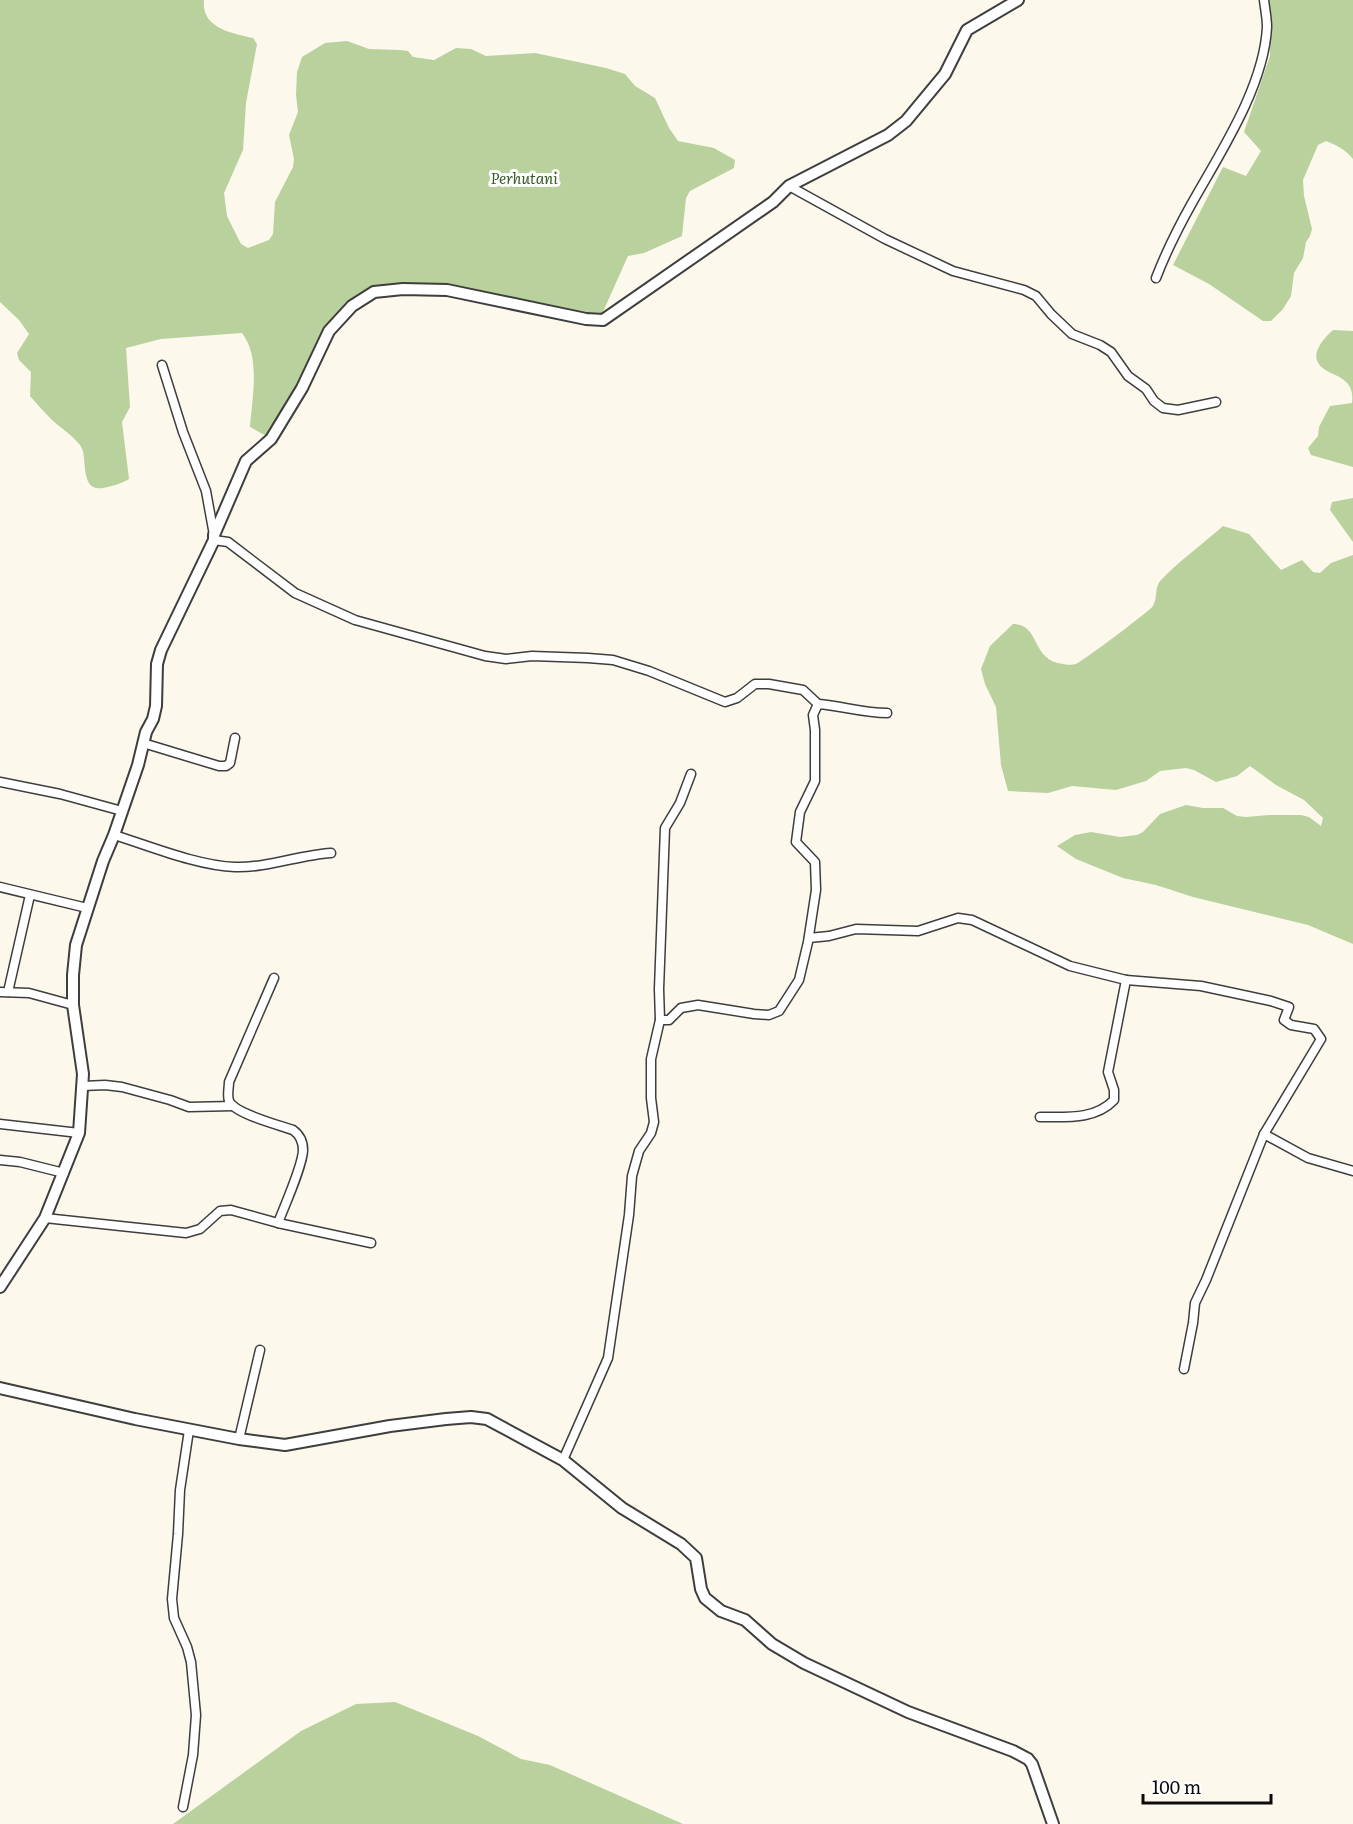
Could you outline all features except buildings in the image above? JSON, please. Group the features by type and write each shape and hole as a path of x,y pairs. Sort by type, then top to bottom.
{"street":[{"path":"0,1287 45,1218 79,1133 83,1086 82,1063 73,1005 76,945 155,712 157,664 160,650 214,538 246,461 271,439 302,388 329,331 352,306 374,292 403,289 447,290 586,319 603,320 773,202 789,186 888,135 906,121 945,74 967,30 1018,0"},
{"path":"1156,278 1170,243 1235,127 1248,98 1265,44 1267,26 1264,0"},
{"path":"789,186 885,240 953,271 1024,290 1036,296 1072,334 1111,352 1128,376 1146,389 1154,401 1163,408 1178,410 1216,402"},
{"path":"162,365 183,432 206,491 214,538"},
{"path":"214,538 228,542 295,593 355,620 412,637 485,656 506,659 532,656 613,660 649,671 725,702 737,698 755,684 769,684 803,690 818,704 843,706 868,714 887,714"},
{"path":"660,1020 669,1020 681,1008 698,1005 770,1015 779,1011 799,980 809,938 816,890 815,862 796,842 800,812 814,781 813,715 818,704"},
{"path":"143,743 219,766 226,766 230,763 235,738"},
{"path":"563,1460 608,1358 629,1215 632,1176 639,1151 651,1133 654,1122 651,1098 651,1059 660,1020 659,988 665,828 681,803 691,774"},
{"path":"0,782 60,794 122,811"},
{"path":"114,835 192,860 234,867 265,865 295,857 331,853"},
{"path":"0,887 87,908"},
{"path":"30,895 4,992 29,993 73,1005"},
{"path":"809,938 856,929 918,931 958,918 972,920 1070,966 1126,980 1201,986 1271,1001 1289,1007 1284,1020 1291,1026 1314,1029 1320,1039 1264,1134 1206,1280 1194,1302 1193,1323 1184,1369"},
{"path":"274,978 229,1082 230,1101 233,1106 293,1130 302,1140 303,1156 278,1223"},
{"path":"1040,1117 1080,1116 1107,1108 1114,1100 1114,1090 1108,1072 1126,980"},
{"path":"83,1086 122,1087 189,1107 233,1106"},
{"path":"0,1124 79,1133"},
{"path":"1264,1134 1308,1158 1353,1171"},
{"path":"0,1160 20,1162 64,1173"},
{"path":"45,1218 186,1233 200,1229 210,1218 225,1210 371,1243"},
{"path":"239,1440 260,1350"},
{"path":"0,1388 239,1440 291,1445 390,1426 471,1417 487,1419 504,1426 563,1460 622,1508 692,1553 696,1558 701,1589 705,1598 722,1611 745,1620 772,1644 804,1663 908,1712 1013,1751 1028,1759 1032,1764 1053,1824"},
{"path":"183,1807 193,1755 196,1715 188,1647 174,1618 172,1599 180,1490 189,1430"}],"green space":[{"name":"Perhutani","path":"0,0 204,0 207,17 213,23 227,31 253,38 257,44 246,103 243,150 224,193 227,216 241,244 248,248 269,240 273,234 275,202 293,167 294,159 289,135 298,112 297,72 302,57 325,43 347,41 369,49 408,51 413,57 434,60 456,48 471,49 486,56 535,53 606,68 625,74 635,86 655,98 669,128 678,141 714,148 735,160 734,168 690,191 686,198 682,236 644,253 628,256 602,314 587,315 403,285 350,304 268,437 250,427 254,378 252,354 242,333 161,339 126,348 130,407 122,422 129,479 113,486 95,488 87,479 83,450 80,445 30,396 31,372 19,360 17,353 29,334 19,320 0,302"},
{"path":"1269,0 1353,0 1353,159 1341,148 1326,141 1318,145 1303,180 1304,196 1312,229 1310,236 1306,242 1303,258 1294,273 1291,296 1283,309 1271,321 1263,321 1209,284 1173,265 1223,167 1246,176 1261,151 1244,132 1270,56"},
{"path":"1333,330 1353,331 1353,467 1311,455 1308,448 1318,436 1319,427 1330,406 1352,403 1352,391 1347,383 1324,369 1317,359 1318,349"},
{"path":"1353,498 1353,542 1330,510 1332,502"},
{"path":"1223,526 1249,534 1281,570 1302,560 1313,572 1320,573 1331,563 1353,555 1353,944 1308,925 1123,878 1076,859 1057,846 1075,835 1091,832 1120,837 1137,835 1143,832 1160,814 1186,805 1223,808 1237,816 1246,817 1301,815 1309,817 1321,826 1323,818 1304,800 1276,785 1250,766 1237,776 1216,782 1186,768 1160,771 1146,781 1116,790 1072,786 1048,793 1008,791 1001,765 996,707 981,669 990,646 1013,624 1028,630 1045,656 1063,664 1076,664 1149,610 1153,606 1161,580"},
{"path":"395,1702 478,1736 521,1759 550,1765 683,1824 173,1824 301,1731 356,1704"}]}
